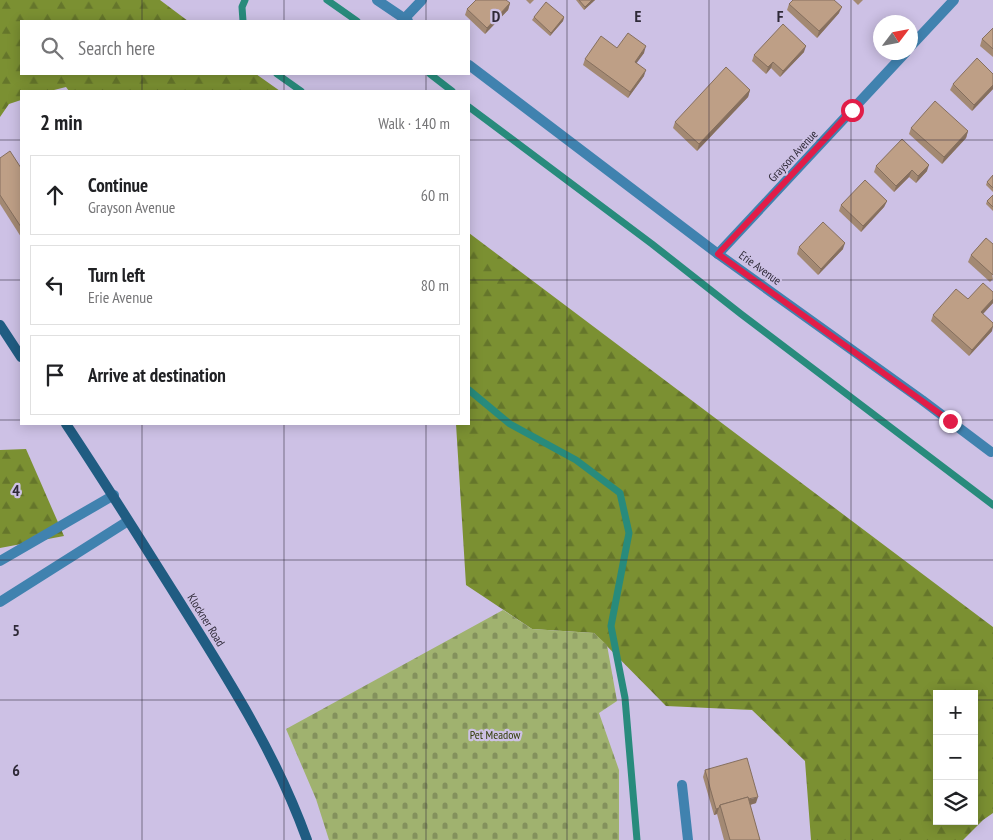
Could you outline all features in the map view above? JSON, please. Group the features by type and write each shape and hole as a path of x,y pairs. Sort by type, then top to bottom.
{"main road":[{"path":"0,325 20,355"},
{"name":"Klockner Road","path":"67,425 114,495 128,521 252,718 287,790 307,840"}],"street":[{"path":"377,0 406,20 422,0"},
{"path":"918,38 954,0"},
{"name":"Grayson Avenue","path":"718,254 899,60"},
{"name":"Erie Avenue","path":"470,66 718,254 922,400 991,452"},
{"path":"0,561 114,495"},
{"path":"0,602 128,521"},
{"path":"682,785 688,840"}],"green space":[{"path":"0,0 160,0 187,20 20,20 20,75 257,75 279,90 68,90 66,87 54,90 20,90 20,100 9,104 0,117"},
{"path":"470,234 993,627 993,813 963,840 811,840 805,761 752,710 666,706 594,633 532,629 466,585 456,425 470,425"},
{"path":"26,449 64,536 0,548 0,450"},
{"name":"Pet Meadow","path":"503,610 532,629 594,633 607,645 617,701 599,713 619,770 619,840 329,840 316,799 286,729"}],"building":[{"path":"476,0 506,0 510,3 487,28 467,9"},
{"path":"579,0 592,0 585,7"},
{"path":"793,0 834,0 842,7 819,31 789,4"},
{"path":"546,2 564,17 551,33 534,17"},
{"path":"783,24 806,46 783,71 773,62 768,67 754,55"},
{"path":"993,28 993,49 982,39"},
{"path":"628,33 646,46 635,62 646,70 630,92 585,59 601,36 617,48"},
{"path":"977,58 993,74 993,85 974,105 953,84"},
{"path":"726,67 750,90 699,144 675,122"},
{"path":"935,101 968,131 944,157 911,128"},
{"path":"902,139 929,165 918,176 912,170 896,186 876,166"},
{"path":"10,151 20,166 20,225 0,195 0,158"},
{"path":"993,175 993,188 987,182"},
{"path":"865,180 887,201 863,226 841,205"},
{"path":"993,195 993,207 987,201"},
{"path":"823,222 845,243 821,269 799,247"},
{"path":"986,238 993,244 993,275 971,255"},
{"path":"983,283 993,292 993,299 981,312 993,323 993,326 972,350 933,315 956,289 968,299"},
{"path":"747,758 758,797 748,799 748,797 720,805 716,809 705,770"},
{"path":"748,797 760,840 730,840 720,805"}],"waterway":[{"path":"243,20 242,7 245,0"},
{"path":"327,0 356,20"},
{"path":"278,75 300,90"},
{"path":"431,75 451,90"},
{"path":"470,108 652,244 993,505"},
{"path":"470,391 510,424 576,460 620,493 629,533 611,626 625,698 637,840"}],"route":[{"path":"852,110 718,254 950,421"}]}
